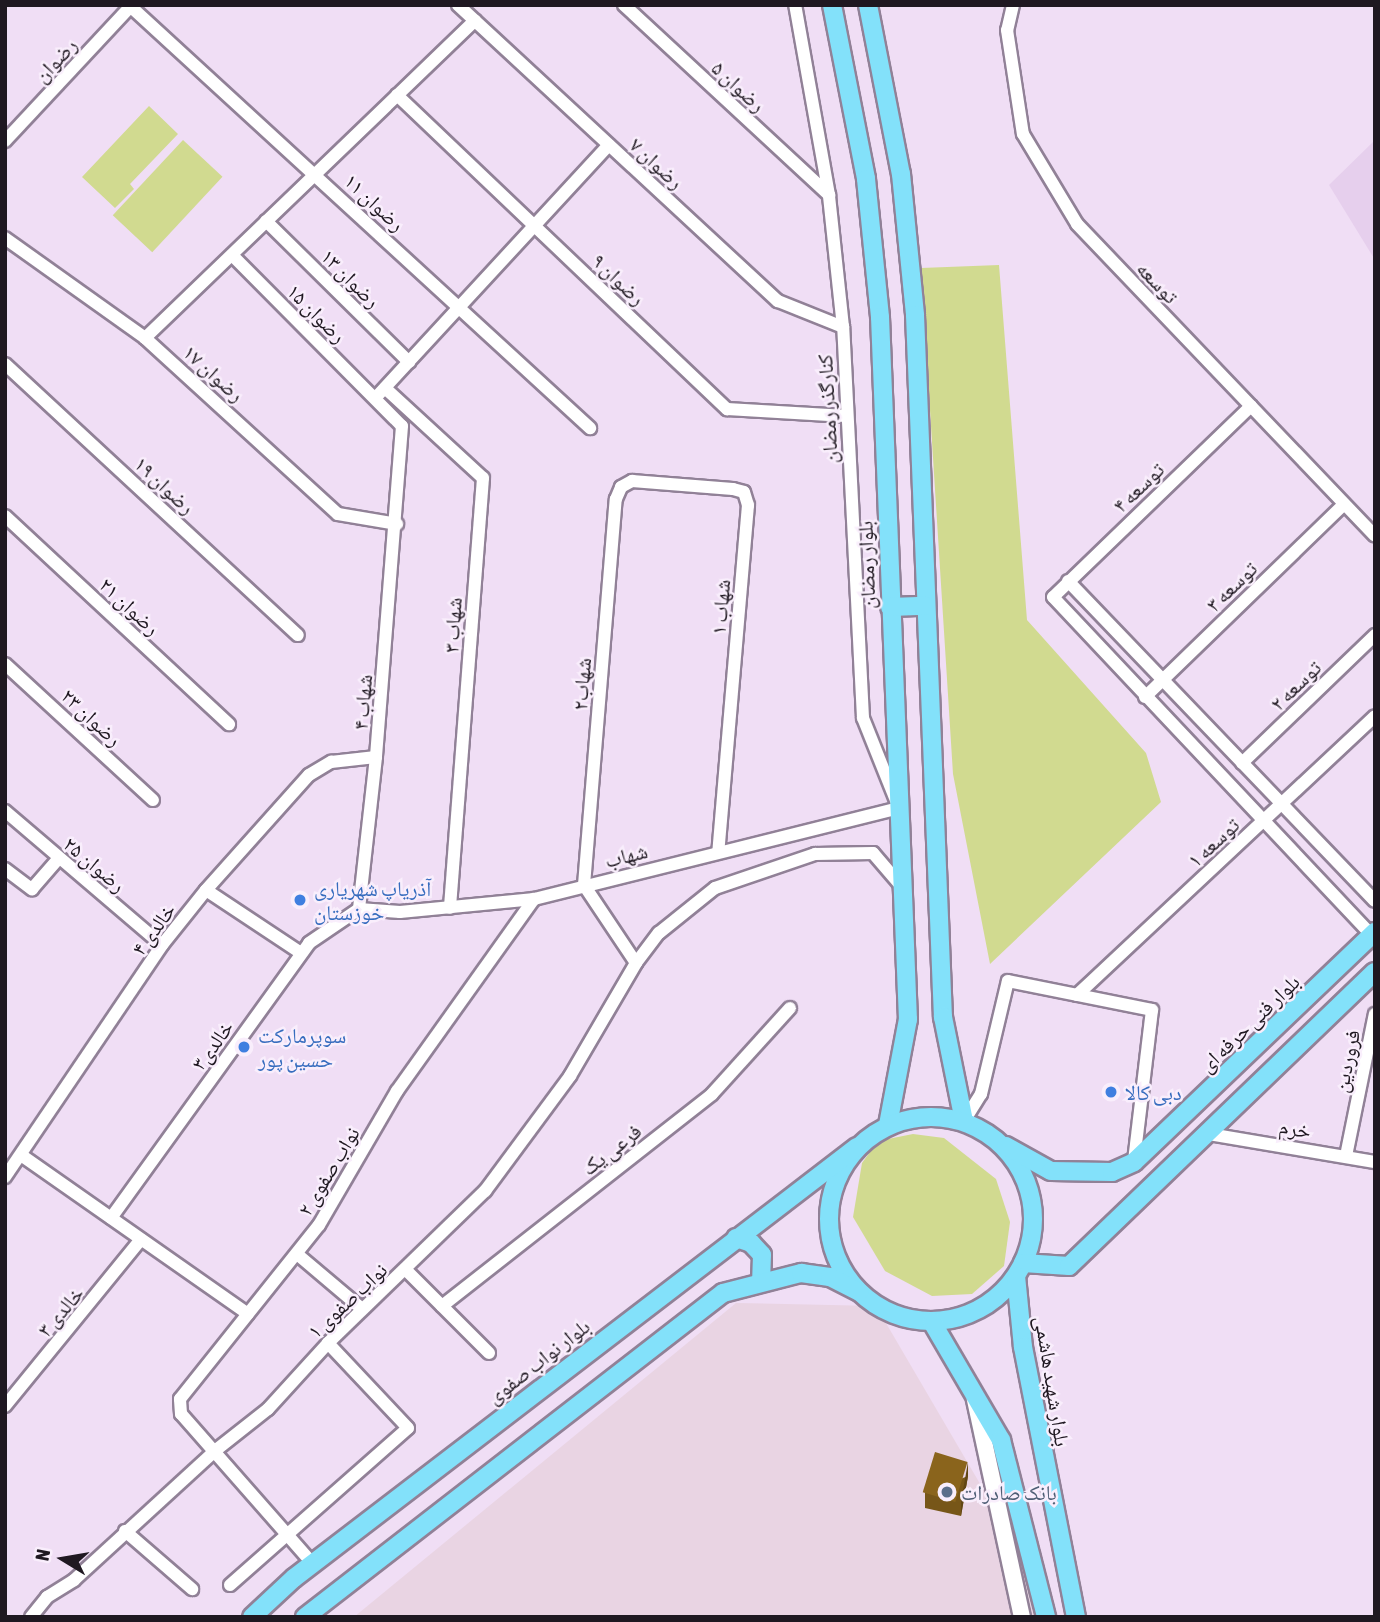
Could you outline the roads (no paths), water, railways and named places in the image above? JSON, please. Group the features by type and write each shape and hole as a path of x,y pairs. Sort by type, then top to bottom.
{"main road":[{"name":"بلوار رمضان","path":"832,5 866,179 880,317 908,1019 888,1125"},
{"path":"868,5 901,174 915,315 943,1017 964,1121"},
{"path":"890,607 925,606"},
{"name":"بلوار فنی حرفه ای","path":"1000,1143 1051,1171 1112,1171 1134,1162 1373,933"},
{"path":"1019,1270 1069,1266 1375,972"},
{"path":"305,1617 723,1293 761,1280 801,1273 820,1276 859,1292 903,1318 932,1322 974,1311 993,1300 1019,1270 1032,1232 1031,1199 1020,1169 1000,1143 964,1121 925,1116 888,1125 857,1147 835,1181 828,1220 836,1259 859,1292"},
{"name":"بلوار نواب صفوی","path":"251,1617 313,1563 857,1147"},
{"path":"736,1238 751,1243 762,1255 761,1280"},
{"name":"بلوار شهید هاشمی","path":"1019,1270 1025,1360 1076,1617"},
{"path":"932,1322 1001,1440 1046,1617"}],"street":[{"name":"رضوان ۷","path":"458,5 778,301 843,327"},
{"name":"رضوان ۵","path":"624,5 829,195"},
{"name":"توسعه","path":"1013,5 1007,30 1023,134 1077,224 1375,536"},
{"name":"رضوان","path":"5,141 130,6"},
{"name":"رضوان ۱۱","path":"130,6 316,173 590,428"},
{"name":"کنارگذر رمضان","path":"793,8 829,195 843,327 863,718 899,808"},
{"path":"145,338 475,20"},
{"name":"رضوان ۹","path":"397,95 727,409 846,416"},
{"path":"375,398 609,145"},
{"name":"رضوان ۱۳","path":"266,221 409,362"},
{"name":"رضوان ۱۷","path":"5,238 145,338 338,514 397,524"},
{"name":"رضوان ۱۵","path":"232,255 402,426 399,497"},
{"name":"رضوان ۱۹","path":"5,364 298,635"},
{"name":"شهاب ۳","path":"384,388 483,478 450,908"},
{"name":"توسعه ۴","path":"1144,696 1054,597 1251,406"},
{"name":"شهاب ۱","path":"621,487 632,481 733,489 744,492 748,505 719,852"},
{"name":"شهاب۲","path":"584,885 615,499 621,487"},
{"name":"شهاب ۴","path":"359,909 376,757 399,497"},
{"name":"توسعه ۳","path":"1144,696 1344,504"},
{"name":"رضوان ۲۱","path":"5,516 229,724"},
{"path":"1068,581 1375,901"},
{"name":"توسعه ۲","path":"1242,763 1375,635"},
{"name":"رضوان ۲۳","path":"5,664 153,800"},
{"path":"1144,696 1373,933"},
{"name":"توسعه ۱","path":"1077,995 1375,716"},
{"name":"خالدی ۴","path":"5,1177 162,945 206,890 309,775 331,762 376,757"},
{"name":"شهاب","path":"359,909 400,912 534,899 899,808"},
{"name":"رضوان ۲۵","path":"5,811 58,859 162,945"},
{"name":"نواب صفوی ۱","path":"31,1617 216,1450 268,1409 328,1343 362,1309 407,1271 485,1191 570,1076 636,963 659,933 715,888 787,862 842,851 873,853 902,887"},
{"path":"5,869 32,889 58,859"},
{"path":"584,885 636,963"},
{"path":"206,890 301,953"},
{"name":"نواب صفوی ۲","path":"313,1563 216,1450 181,1414 180,1399 297,1254 349,1178 397,1091 534,899"},
{"name":"خالدی۳","path":"111,1218 309,943 359,909"},
{"path":"964,1121 981,1094 1007,981 1152,1010 1134,1162"},
{"name":"فرعی یک","path":"442,1306 712,1094 790,1008"},
{"name":"فروردین","path":"1346,1156 1375,1014"},
{"name":"خرم","path":"1209,1134 1375,1162"},
{"path":"21,1155 248,1314"},
{"name":"خالدی ۳","path":"5,1406 141,1239"},
{"path":"297,1254 362,1309"},
{"path":"407,1271 489,1353"},
{"path":"230,1585 289,1536 408,1428 328,1343"},
{"path":"973,1388 1022,1617"},
{"path":"125,1531 192,1589"}],"place":[{"name":"آذریاپ شهریاری خوزستان","path":"300,900"},
{"name":"سوپرمارکت حسین پور","path":"244,1047"},
{"name":"دبی کالا","path":"1111,1092"},
{"name":"بانک صادرات","path":"947,1492"}]}
